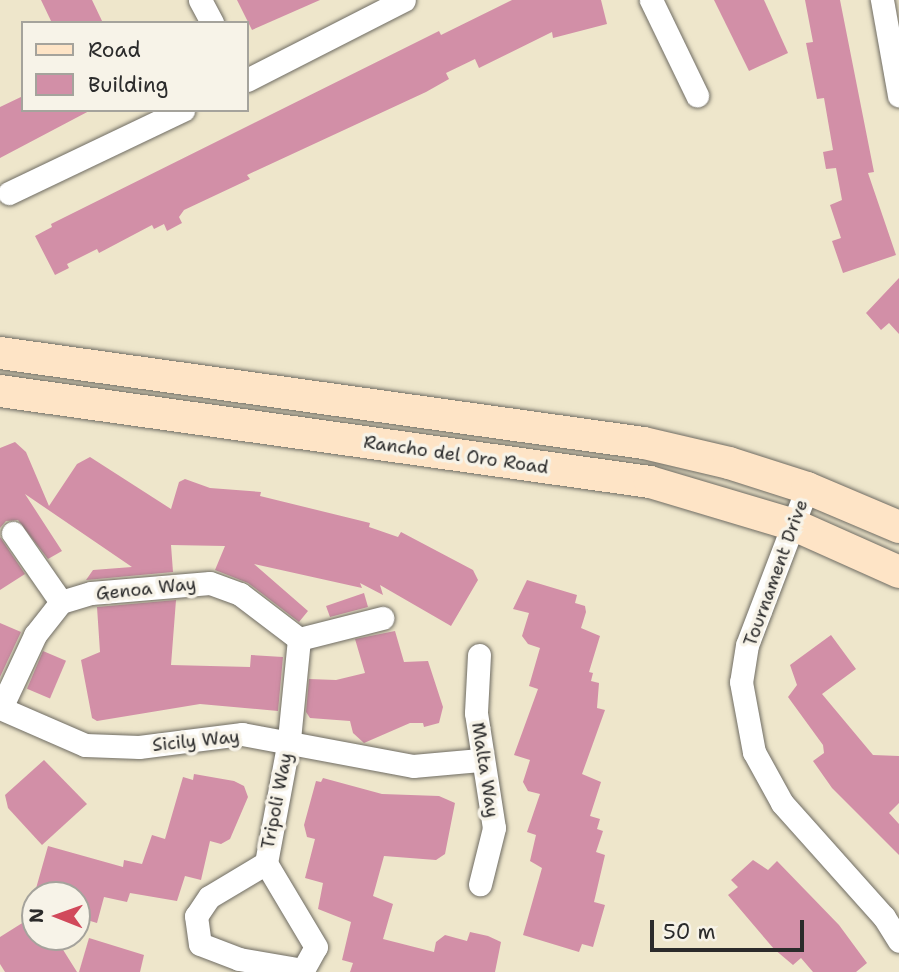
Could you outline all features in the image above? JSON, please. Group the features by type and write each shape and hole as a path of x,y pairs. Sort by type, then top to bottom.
{"main road":[{"path":"0,353 644,443 729,463 807,488 899,527"},
{"name":"Rancho del Oro Road","path":"0,391 650,482 794,525 899,572"}],"street":[{"path":"200,0 211,21"},
{"path":"248,79 404,0"},
{"path":"651,0 697,95"},
{"path":"882,0 899,95"},
{"path":"9,193 179,112"},
{"name":"Tournament Drive","path":"807,488 747,645 741,682 754,752 782,803 884,917 899,941"},
{"path":"1,708 35,635 61,602 13,533"},
{"name":"Genoa Way","path":"61,602 91,593 210,583 240,594 299,639"},
{"path":"289,740 299,639 382,618"},
{"name":"Malta Way","path":"479,655 476,713 480,760 494,828 480,884"},
{"name":"Sicily Way","path":"1,708 85,745 139,747 242,734 289,740 413,766 480,760"},
{"name":"Tripoli Way","path":"266,863 209,897 196,916 200,944 239,959 303,970 316,947 266,863 289,740"}],"building":[{"path":"41,0 92,0 102,21 51,21"},
{"path":"237,0 320,0 252,30"},
{"path":"512,0 601,0 607,24 553,38 552,32 479,68 475,59 446,73 449,79 426,92 247,175 250,179 184,210 179,217 182,223 167,231 164,224 154,229 152,225 99,253 97,249 67,264 69,268 55,275 35,236 52,227 51,224 439,31 441,35"},
{"path":"714,0 764,0 788,53 749,71"},
{"path":"805,0 840,0 874,172 868,173 896,255 843,273 832,241 841,238 830,205 842,200 836,168 826,169 823,152 833,150 824,98 817,99 806,43 813,42"},
{"path":"21,97 21,112 87,112 0,158 0,107"},
{"path":"899,278 899,334 889,323 881,330 866,313"},
{"path":"15,442 26,452 49,506 77,464 90,457 171,509 179,482 185,479 210,488 261,492 260,496 370,523 369,527 398,537 401,532 473,570 478,580 451,626 380,585 383,595 360,583 362,588 254,564 308,611 299,622 248,583 215,570 225,546 171,545 173,572 86,580 93,570 132,567 25,494 62,551 48,559 18,520 6,521 0,528 0,448"},
{"path":"0,537 25,574 0,590"},
{"path":"527,580 577,595 575,603 585,606 586,612 581,628 600,636 589,672 593,673 591,681 599,683 597,708 605,710 582,774 601,782 590,816 600,819 597,829 603,831 596,852 605,855 594,902 605,905 593,947 582,944 579,952 523,935 542,868 530,861 536,835 527,832 540,794 528,791 523,782 530,760 514,755 538,689 529,686 540,648 528,644 522,636 529,613 513,609"},
{"path":"364,593 368,607 330,617 326,606"},
{"path":"176,600 171,665 250,667 251,655 283,657 278,711 200,704 97,721 92,718 81,660 100,652 97,607"},
{"path":"0,623 21,632 0,677"},
{"path":"395,631 404,662 428,661 443,707 439,723 424,727 423,723 410,723 364,743 353,733 350,721 310,718 306,712 309,679 336,680 365,673 355,639"},
{"path":"831,635 856,669 822,694 873,755 899,756 899,803 889,813 899,824 899,855 832,788 813,761 824,753 823,745 788,697 797,685 790,665"},
{"path":"43,651 66,661 50,699 27,689"},
{"path":"44,760 87,804 42,845 8,808 5,795"},
{"path":"194,774 234,781 244,786 248,797 230,839 221,844 210,841 201,880 185,876 177,901 130,893 127,902 104,897 97,923 91,921 91,881 38,881 48,846 123,867 124,860 142,864 152,835 165,839 183,777 193,780"},
{"path":"323,778 382,794 439,796 455,803 445,854 436,860 384,856 373,896 393,904 383,939 434,952 436,942 445,935 467,941 470,932 488,936 501,942 495,972 350,972 353,963 342,960 351,922 318,909 323,883 305,878 315,839 307,837 304,825 316,781 321,782"},
{"path":"753,860 768,870 777,861 839,925 867,963 856,972 813,972 801,958 793,965 774,949 728,895 738,887 731,880"},
{"path":"21,924 21,951 64,951 77,972 5,972 0,964 0,937"},
{"path":"91,939 144,955 140,972 79,972 85,951 91,951"}]}
